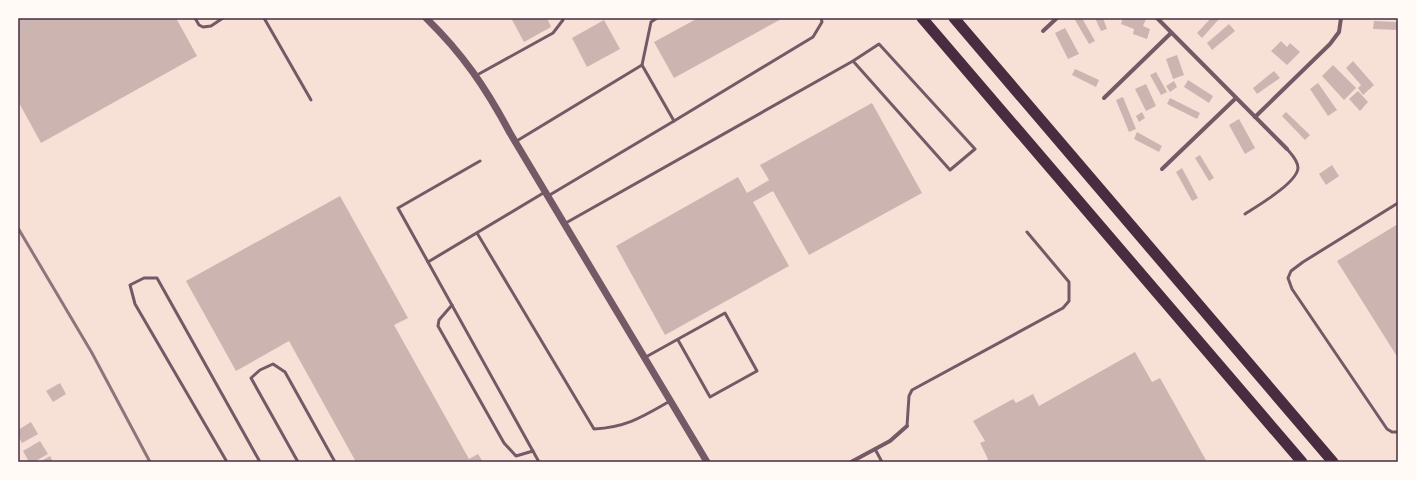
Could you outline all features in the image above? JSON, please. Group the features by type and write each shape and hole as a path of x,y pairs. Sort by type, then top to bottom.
{"highway":[{"path":"922,18 1302,462"},
{"path":"954,18 1333,462"},
{"path":"958,18 981,49"}],"street":[{"path":"426,18 460,53 476,75 707,462"},
{"path":"1043,31 1057,18"},
{"path":"1157,18 1287,149"},
{"path":"1255,117 1330,44 1339,32 1341,18"},
{"path":"1104,98 1171,32"},
{"path":"1162,169 1236,98"},
{"path":"851,462 890,440 906,426"}],"lane":[{"path":"195,18 199,25 203,27 211,26 222,18"},
{"path":"264,18 311,100"},
{"path":"476,75 553,33 563,20 562,18"},
{"path":"657,18 651,22 642,65 674,121"},
{"path":"428,262 674,121 813,37 822,22 820,18"},
{"path":"564,224 853,61 879,44 975,149 950,170 853,61"},
{"path":"515,142 642,65"},
{"path":"1245,214 1282,188 1294,176 1298,168 1297,163 1287,149"},
{"path":"480,161 398,208 539,462"},
{"path":"1398,204 1303,262 1291,271 1288,278 1292,289 1387,429 1392,432 1398,432"},
{"path":"906,426 909,396 912,390 1063,308 1069,301 1069,282 1028,232"},
{"path":"477,233 594,429 613,428 630,424 670,401"},
{"path":"227,462 135,304 130,284 144,278 157,278 260,462"},
{"path":"452,305 439,320 438,326 504,444 516,456 533,451"},
{"path":"644,358 725,313 757,371 710,397 678,340"},
{"path":"298,462 251,378 260,370 273,364 285,372 335,462"},
{"path":"875,449 882,462"}],"building":[{"path":"18,18 176,18 197,56 41,143 18,101"},
{"path":"511,18 547,18 551,27 524,42"},
{"path":"698,18 783,18 674,78 654,42"},
{"path":"1082,18 1095,41 1089,44 1075,20"},
{"path":"1095,18 1103,18 1107,29 1101,31"},
{"path":"1123,18 1146,19 1143,26 1150,29 1147,39 1133,34 1134,29 1121,24"},
{"path":"1211,18 1220,18 1202,38 1197,33"},
{"path":"604,20 620,49 587,67 572,38"},
{"path":"1374,21 1398,22 1398,30 1373,29"},
{"path":"1229,24 1235,31 1212,50 1207,43"},
{"path":"1065,28 1079,54 1068,59 1055,33"},
{"path":"1281,41 1287,47 1290,43 1300,52 1287,65 1271,51"},
{"path":"1177,55 1184,75 1173,79 1166,59"},
{"path":"1353,61 1374,85 1363,95 1358,88 1361,85 1346,68"},
{"path":"1333,65 1356,88 1344,100 1322,76"},
{"path":"1075,69 1099,80 1096,87 1072,75"},
{"path":"1274,71 1280,78 1257,94 1253,88"},
{"path":"1156,72 1167,92 1161,95 1150,75"},
{"path":"1188,80 1213,96 1209,103 1184,87"},
{"path":"1174,81 1177,87 1170,92 1166,86"},
{"path":"1318,83 1337,110 1328,116 1310,89"},
{"path":"1146,84 1156,106 1146,111 1135,89"},
{"path":"1358,91 1368,102 1360,111 1349,99"},
{"path":"1123,97 1136,129 1129,132 1116,100"},
{"path":"1170,98 1200,113 1197,119 1167,104"},
{"path":"872,103 922,193 809,255 773,191 753,202 789,266 665,335 616,246 738,177 747,193 769,180 760,165"},
{"path":"1142,112 1145,118 1139,122 1136,116"},
{"path":"1286,112 1310,135 1305,140 1282,116"},
{"path":"1239,119 1255,148 1245,154 1229,125"},
{"path":"1137,132 1162,146 1159,152 1134,139"},
{"path":"1200,155 1214,178 1209,181 1195,158"},
{"path":"1332,165 1339,176 1326,185 1319,174"},
{"path":"1182,168 1198,198 1192,201 1176,172"},
{"path":"340,196 408,318 394,325 469,459 478,454 483,462 356,462 289,341 236,371 186,281"},
{"path":"1398,224 1398,358 1337,261"},
{"path":"1135,352 1152,382 1160,378 1207,462 985,462 988,459 980,443 985,441 973,421 1013,399 1016,403 1033,394 1039,406"},
{"path":"60,383 66,394 53,402 46,391"},
{"path":"31,422 38,434 22,443 18,436 18,430"},
{"path":"40,441 48,454 34,462 29,462 23,451"},
{"path":"50,456 53,462 39,462"}],"railway":[{"path":"18,228 92,353 150,462"}]}
